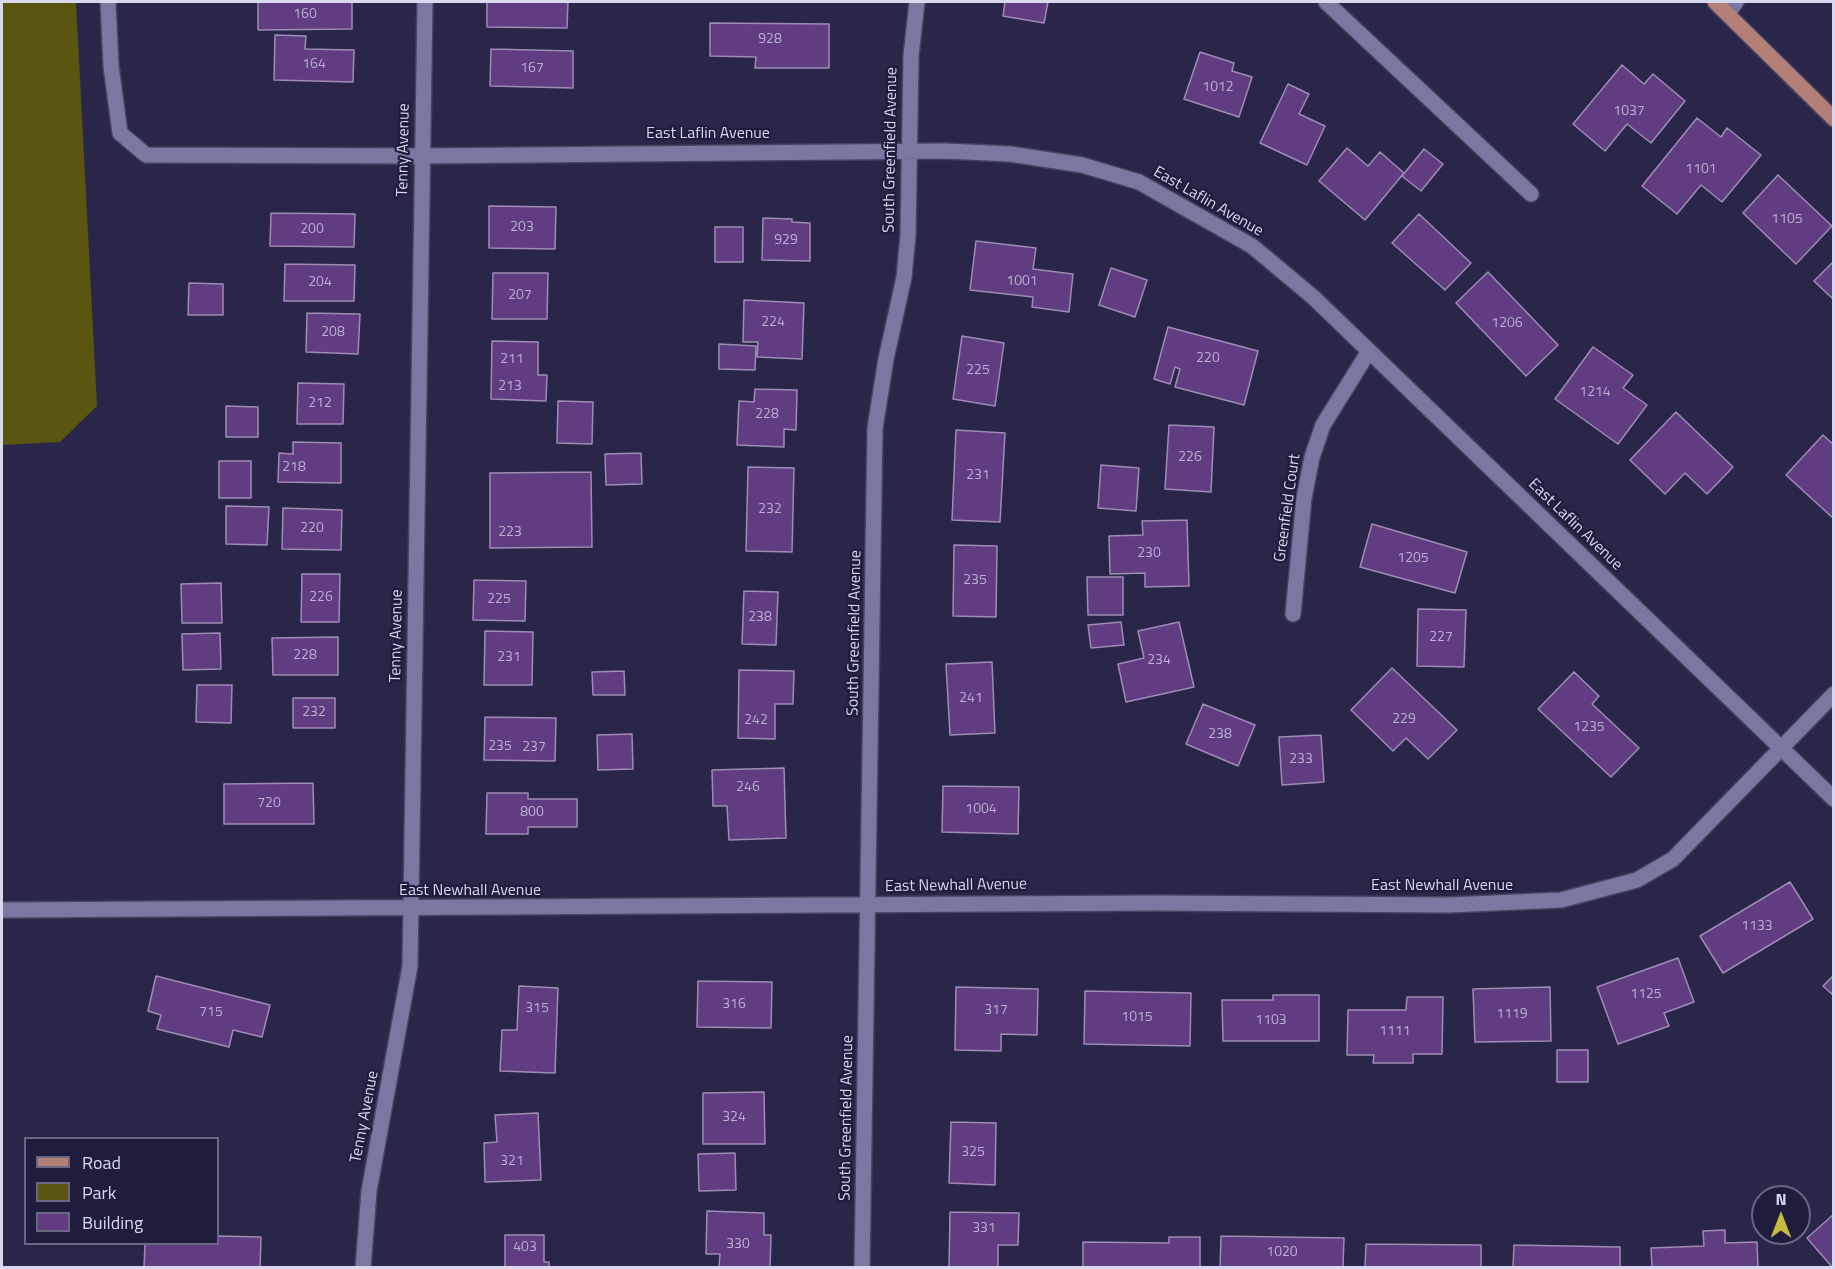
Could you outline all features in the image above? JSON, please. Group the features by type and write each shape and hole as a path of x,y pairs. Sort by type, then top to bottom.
{"main road":[{"path":"1715,2 1732,8 1833,119"}],"street":[{"name":"East Laflin Avenue","path":"108,2 111,66 120,133 146,155 422,156 482,153 908,152 1010,154 1082,165 1139,182 1201,215 1251,246 1313,297 1739,709 1783,747 1833,799"},
{"name":"Tenny Avenue","path":"363,1268 369,1191 410,966 425,2"},
{"name":"South Greenfield Avenue","path":"862,1268 875,428 885,359 904,277 908,235 911,56 917,2"},
{"path":"1326,2 1531,194"},
{"name":"Greenfield Court","path":"1293,614 1304,498 1312,457 1323,425 1369,351"},
{"name":"East Newhall Avenue","path":"2,910 1155,903 1449,905 1561,900 1637,880 1673,859 1833,694"}],"green space":[{"path":"2,2 76,2 97,406 60,442 2,445"}],"building":[{"path":"258,2 352,2 352,29 258,30"},
{"path":"487,2 568,2 567,28 487,27"},
{"path":"1005,2 1048,2 1044,23 1003,16"},
{"path":"710,23 829,24 829,68 755,68 756,57 710,56"},
{"path":"275,35 306,36 305,49 354,50 353,82 274,80"},
{"path":"491,49 573,51 573,88 490,86"},
{"path":"1200,52 1234,63 1232,71 1252,77 1239,117 1184,99"},
{"path":"1622,65 1644,84 1653,74 1685,101 1651,143 1627,124 1605,151 1573,124"},
{"path":"1288,84 1309,94 1299,114 1325,126 1307,165 1260,143"},
{"path":"1697,118 1721,137 1727,128 1761,155 1722,202 1701,185 1677,214 1642,186"},
{"path":"1347,148 1368,166 1380,152 1404,173 1365,220 1319,181"},
{"path":"1424,149 1443,164 1421,191 1402,176"},
{"path":"1778,175 1832,226 1796,264 1743,213"},
{"path":"489,206 556,207 555,249 489,248"},
{"path":"271,213 355,214 354,247 270,246"},
{"path":"1419,214 1471,263 1445,290 1392,243"},
{"path":"763,218 792,219 792,222 810,223 810,261 762,260"},
{"path":"715,227 743,227 743,262 715,262"},
{"path":"976,241 1036,248 1033,269 1073,274 1069,312 1032,307 1033,297 970,290"},
{"path":"1834,261 1834,300 1814,281"},
{"path":"285,264 355,265 354,301 284,301"},
{"path":"1111,268 1147,280 1135,317 1099,305"},
{"path":"1488,272 1558,345 1526,376 1456,303"},
{"path":"493,273 548,273 547,319 492,319"},
{"path":"189,283 223,284 223,315 188,315"},
{"path":"744,300 804,303 802,359 757,357 758,342 743,342"},
{"path":"307,313 360,314 358,354 306,352"},
{"path":"1168,327 1258,351 1244,405 1175,387 1180,369 1175,367 1170,384 1154,379"},
{"path":"962,336 1004,343 995,406 953,399"},
{"path":"492,341 538,342 538,375 547,375 546,401 491,399"},
{"path":"719,344 756,346 755,370 719,369"},
{"path":"1593,347 1633,375 1623,388 1647,405 1618,444 1555,399"},
{"path":"298,383 344,384 343,424 297,424"},
{"path":"755,389 797,390 796,430 784,429 784,447 737,445 739,401 754,402"},
{"path":"558,401 593,402 592,444 557,443"},
{"path":"226,406 258,407 258,437 226,437"},
{"path":"1676,412 1733,467 1707,494 1685,473 1665,494 1630,460"},
{"path":"1169,425 1214,427 1211,492 1165,489"},
{"path":"956,430 1005,433 1000,522 952,520"},
{"path":"1823,435 1834,445 1834,519 1786,475"},
{"path":"293,442 341,443 341,483 278,482 279,453 293,454"},
{"path":"641,453 642,484 606,485 605,454"},
{"path":"219,461 251,461 251,498 219,498"},
{"path":"1101,465 1139,468 1136,511 1098,508"},
{"path":"748,467 794,468 792,552 746,551"},
{"path":"591,472 592,547 490,548 490,473"},
{"path":"226,506 269,507 267,545 226,544"},
{"path":"283,508 342,510 341,550 282,549"},
{"path":"1187,520 1189,586 1145,587 1145,573 1110,574 1109,536 1143,535 1142,521"},
{"path":"1372,524 1467,552 1455,593 1360,567"},
{"path":"954,545 997,546 996,617 953,616"},
{"path":"302,574 340,574 339,622 301,622"},
{"path":"1087,577 1123,577 1123,615 1088,615"},
{"path":"474,580 526,581 525,621 473,620"},
{"path":"221,583 222,623 182,623 181,584"},
{"path":"744,591 778,592 776,645 742,644"},
{"path":"1418,609 1466,610 1464,667 1417,666"},
{"path":"1121,622 1124,645 1091,648 1088,625"},
{"path":"1179,622 1194,687 1126,702 1118,664 1144,658 1138,631"},
{"path":"485,631 533,632 532,685 484,685"},
{"path":"220,633 221,669 183,670 182,634"},
{"path":"338,637 338,675 273,675 272,638"},
{"path":"992,662 995,733 950,735 946,664"},
{"path":"1392,668 1457,730 1428,759 1406,738 1393,751 1351,710"},
{"path":"739,670 794,671 793,704 775,704 775,739 738,738"},
{"path":"624,671 625,695 593,695 592,672"},
{"path":"1574,672 1599,696 1592,704 1639,748 1611,777 1538,709"},
{"path":"197,685 232,685 231,723 196,722"},
{"path":"293,698 335,698 335,728 293,728"},
{"path":"1203,704 1255,725 1238,766 1186,744"},
{"path":"485,717 556,718 555,761 484,760"},
{"path":"632,734 633,769 598,770 597,735"},
{"path":"1321,735 1324,782 1282,785 1279,737"},
{"path":"784,768 786,838 729,840 727,806 713,806 712,770"},
{"path":"313,783 314,824 224,824 224,784"},
{"path":"943,786 1019,787 1018,834 942,832"},
{"path":"487,793 528,793 528,799 577,799 577,827 528,827 528,834 486,834"},
{"path":"1790,882 1813,919 1723,973 1700,936"},
{"path":"1678,958 1694,1002 1664,1013 1669,1026 1618,1044 1597,987"},
{"path":"1834,975 1834,996 1823,986"},
{"path":"156,976 270,1005 262,1037 233,1030 229,1047 157,1029 161,1015 148,1011"},
{"path":"698,981 772,982 771,1028 697,1027"},
{"path":"519,986 558,988 555,1073 500,1071 502,1030 517,1030"},
{"path":"956,987 1038,989 1037,1035 1001,1034 1001,1051 955,1050"},
{"path":"1550,987 1551,1041 1475,1042 1473,989"},
{"path":"1085,991 1191,993 1190,1046 1084,1044"},
{"path":"1273,995 1319,995 1319,1041 1223,1041 1222,1000 1273,1000"},
{"path":"1407,997 1443,997 1442,1054 1413,1054 1413,1063 1373,1063 1374,1055 1347,1055 1348,1010 1406,1010"},
{"path":"1557,1050 1588,1050 1588,1082 1557,1082"},
{"path":"764,1092 765,1144 703,1144 703,1093"},
{"path":"538,1113 541,1180 485,1182 484,1143 497,1142 495,1115"},
{"path":"951,1122 996,1123 995,1185 949,1183"},
{"path":"735,1153 736,1190 699,1191 698,1154"},
{"path":"707,1211 764,1213 764,1235 771,1235 770,1268 719,1268 720,1254 706,1254"},
{"path":"950,1212 1019,1213 1018,1245 998,1245 998,1268 949,1268"},
{"path":"1834,1214 1834,1268 1811,1243 1811,1234"},
{"path":"1725,1230 1725,1243 1751,1242 1751,1245 1757,1245 1758,1268 1652,1268 1651,1248 1704,1246 1703,1231"},
{"path":"505,1235 544,1235 544,1262 549,1262 549,1268 505,1268"},
{"path":"219,1236 261,1237 260,1268 144,1268 145,1245 219,1245"},
{"path":"1221,1236 1344,1238 1343,1268 1220,1268"},
{"path":"1169,1237 1200,1237 1200,1268 1083,1268 1083,1242 1169,1243"},
{"path":"1366,1244 1481,1245 1481,1268 1365,1268"},
{"path":"1514,1245 1620,1247 1620,1268 1513,1268"}]}
